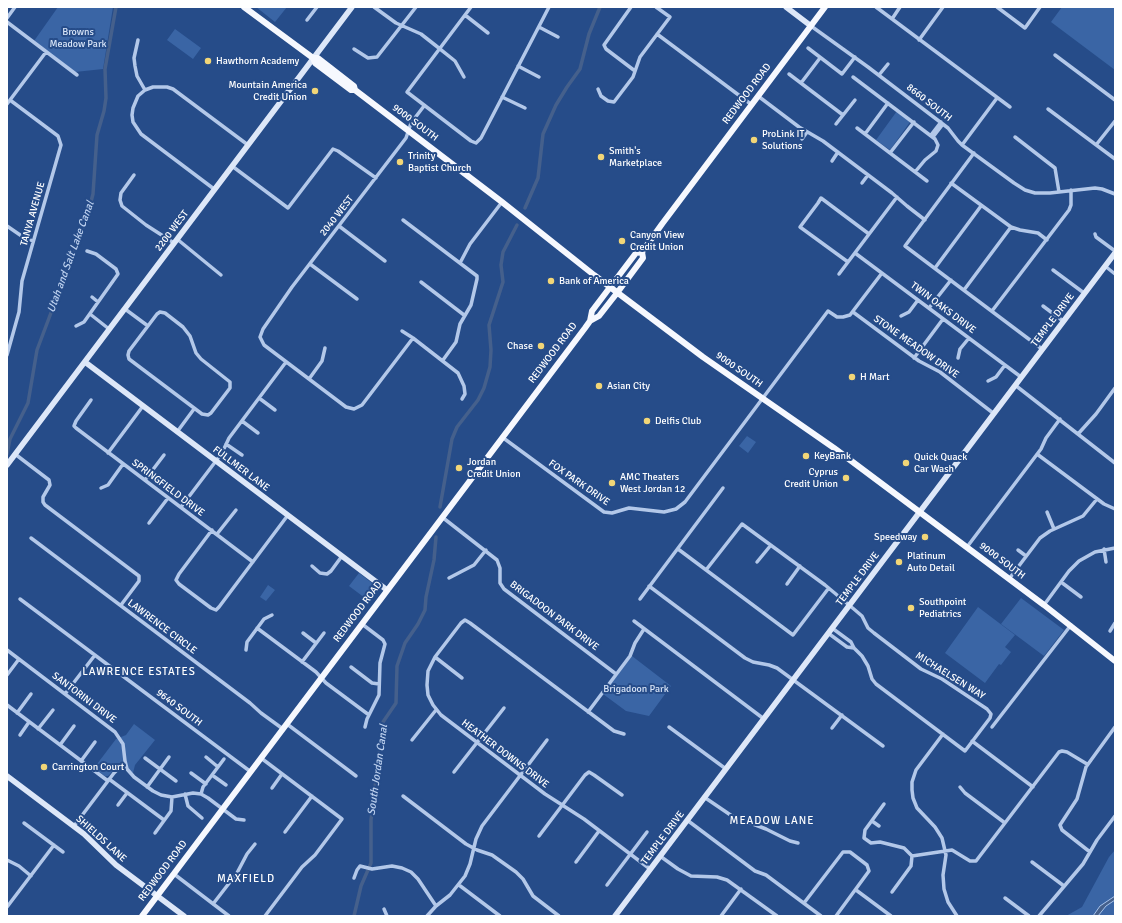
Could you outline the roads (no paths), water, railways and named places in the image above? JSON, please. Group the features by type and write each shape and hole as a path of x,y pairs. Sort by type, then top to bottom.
{"main road":[{"name":"9000 SOUTH","path":"244,7 313,58 315,62 351,90 356,90 502,202 617,293 698,353 810,431 967,547 1115,661"},
{"name":"REDWOOD ROAD","path":"590,321 592,311 636,253 642,252 825,7"},
{"name":"REDWOOD ROAD","path":"142,916 590,321 599,316 617,293 643,258 642,252"}],"street":[{"path":"7,18 15,7"},
{"path":"307,20 317,7"},
{"name":"2200 WEST","path":"7,465 352,7"},
{"path":"374,7 402,26 421,34 455,61 464,77"},
{"path":"354,49 368,58 377,57 416,7"},
{"path":"471,7 407,92 471,141 476,143 549,7"},
{"path":"631,7 604,44 606,49 635,71"},
{"path":"598,89 601,96 612,102 616,100 633,77 640,57 670,17 656,7"},
{"path":"786,7 811,26"},
{"path":"876,7 1010,107"},
{"path":"892,19 900,7"},
{"path":"919,40 943,7"},
{"path":"997,7 1025,28 1040,7"},
{"path":"465,15 488,32"},
{"path":"7,22 77,75"},
{"name":"8660 SOUTH","path":"811,26 855,57 942,123 951,130 962,145 1025,190 1043,193 1095,188 1115,194"},
{"path":"539,27 558,37"},
{"path":"657,34 752,105"},
{"path":"138,40 134,58 135,66 137,76 145,90"},
{"path":"808,48 842,74 855,57"},
{"path":"7,104 46,52"},
{"path":"1055,55 1115,100"},
{"path":"801,83 820,58"},
{"path":"879,75 888,64"},
{"path":"518,66 539,77"},
{"path":"789,74 843,115"},
{"path":"853,77 932,136 938,145 936,151 923,161 915,172"},
{"path":"214,189 145,138 137,129 133,122 133,108 138,96 145,90 153,87 160,86 173,89 248,145"},
{"path":"758,96 807,132 838,152 925,220"},
{"path":"502,97 525,108"},
{"path":"962,145 997,98"},
{"name":"TANYA AVENUE","path":"7,355 9,340 20,304 22,281 60,147 58,136 10,100"},
{"path":"836,124 854,100"},
{"path":"865,134 888,103"},
{"name":"2040 WEST","path":"286,362 263,343 260,336 263,329 310,264 406,138 411,123 424,106"},
{"path":"1048,109 1115,159"},
{"path":"1096,145 1115,121"},
{"path":"890,154 914,122"},
{"path":"932,136 942,123"},
{"path":"857,128 927,181"},
{"path":"802,139 807,132"},
{"path":"1016,138 1056,168 1059,192"},
{"path":"232,166 288,208 333,149 338,150 376,178"},
{"path":"832,161 838,152"},
{"path":"974,153 905,246 1042,349"},
{"path":"134,175 121,194 120,200 122,206 146,225 175,241 221,275"},
{"path":"862,183 868,175"},
{"path":"951,183 1011,227 1038,233 1047,240"},
{"path":"992,311 1069,210 1071,205 1071,190"},
{"path":"839,274 897,197"},
{"path":"848,262 800,227 821,198 869,234"},
{"path":"460,263 470,244 502,202"},
{"path":"935,268 981,206"},
{"path":"403,220 474,274 477,279 472,302 460,324 456,342 443,360"},
{"path":"7,226 23,237 33,241"},
{"path":"339,226 385,261"},
{"path":"964,290 1011,227"},
{"path":"1095,234 1096,237 1115,252"},
{"path":"76,326 83,323 117,277 118,273 116,269 96,254 87,251"},
{"name":"TEMPLE DRIVE","path":"615,916 1115,252"},
{"name":"TWIN OAKS DRIVE","path":"855,253 1021,377"},
{"path":"310,264 357,299"},
{"path":"1105,266 1115,274"},
{"path":"1053,270 1084,294"},
{"path":"762,398 828,311 837,317 843,317 853,312 882,273"},
{"path":"929,308 950,280"},
{"path":"421,282 464,315"},
{"path":"92,297 98,302"},
{"path":"901,316 909,312 918,300"},
{"path":"1043,306 1063,322"},
{"path":"125,308 148,326"},
{"path":"160,312 166,313 183,327 190,336 199,357 230,382 227,392 212,413 206,416 194,409 129,359 129,351 148,326 157,314 160,312"},
{"name":"STONE MEADOW DRIVE","path":"853,312 914,358 940,372 993,413"},
{"path":"90,314 109,329"},
{"path":"914,358 943,319"},
{"path":"402,331 457,371 462,378 465,392 462,400"},
{"path":"181,507 222,453 226,444 242,420 286,362 346,407 354,409 362,405 413,338"},
{"path":"958,358 960,349 969,338"},
{"path":"309,379 322,361 325,348"},
{"name":"FULLMER LANE","path":"85,362 387,590"},
{"path":"988,381 996,377 1005,365"},
{"path":"1015,385 1115,463"},
{"path":"1078,434 1096,414 1115,388"},
{"path":"259,398 275,410"},
{"name":"FOX PARK DRIVE","path":"502,437 604,512 612,513 629,508 664,512 679,507 685,502 762,398"},
{"name":"SPRINGFIELD DRIVE","path":"92,400 76,421 74,426 253,562"},
{"path":"108,453 143,406"},
{"path":"177,432 194,409"},
{"path":"967,547 1043,446 1045,439 1060,419"},
{"path":"242,420 258,433"},
{"path":"226,444 242,455"},
{"path":"15,454 49,480 50,485 43,497 43,502 45,505 138,575 140,578 139,581 121,605"},
{"path":"1037,454 1104,504 1115,509"},
{"path":"145,480 164,455"},
{"path":"101,488 108,485 123,464"},
{"path":"640,599 723,488"},
{"path":"149,523 168,498"},
{"path":"1009,579 1040,538 1054,529 1083,516 1097,499"},
{"path":"217,534 236,510"},
{"path":"1047,512 1054,529"},
{"path":"212,530 176,580 179,584 216,610 288,515"},
{"name":"BRIGADOON PARK DRIVE","path":"442,517 493,555 499,563 500,583 504,589 616,674"},
{"path":"706,570 742,524 800,566 849,605"},
{"name":"LAWRENCE CIRCLE","path":"31,538 250,703 261,713 285,726 356,776"},
{"path":"757,562 771,545"},
{"path":"1044,605 1061,582 1080,561 1095,552 1115,548"},
{"path":"678,549 793,635 828,589"},
{"path":"1104,549 1106,562"},
{"path":"449,578 474,565 486,550"},
{"path":"1018,550 1026,556"},
{"path":"312,566 322,573 327,574 342,556"},
{"path":"787,584 800,566"},
{"path":"1061,582 1081,597"},
{"path":"649,586 745,658 754,662 773,666 883,746"},
{"name":"9640 SOUTH","path":"20,598 251,772"},
{"name":"MICHAELSEN WAY","path":"849,605 862,616 868,628 874,633 921,669 942,679 989,711 991,714 990,718 965,751 942,734"},
{"path":"246,650 247,642 257,628 264,619 272,615"},
{"name":"HEATHER DOWNS DRIVE","path":"588,712 465,620 461,623 435,657 428,671 428,695 436,710 545,794 563,805 650,869"},
{"path":"634,621 764,719"},
{"path":"1110,631 1115,622"},
{"path":"362,624 385,642 380,663 378,698 369,715 365,727"},
{"path":"992,727 1070,625"},
{"path":"257,628 316,672 321,678 369,715"},
{"path":"624,734 614,731 588,712 630,656 635,643 644,629"},
{"path":"830,630 851,642 854,648 864,658 874,682 942,734 916,770 912,782 912,790 917,808 938,831 943,841 946,858 943,876 944,889 948,902 957,916"},
{"path":"303,633 316,643"},
{"path":"302,662 324,633"},
{"name":"SANTORINI DRIVE","path":"7,650 112,729 118,735 123,744 126,766"},
{"path":"65,694 95,654"},
{"path":"435,657 462,678"},
{"path":"7,675 19,659"},
{"path":"351,667 372,683 380,684"},
{"path":"17,713 31,694"},
{"path":"7,706 164,820"},
{"path":"454,772 504,708"},
{"path":"38,729 53,710"},
{"path":"412,740 436,710"},
{"path":"832,728 842,715"},
{"path":"20,735 29,722"},
{"path":"60,745 74,726"},
{"path":"669,727 726,769"},
{"path":"1090,852 1059,826 1077,799 1087,764 1115,727"},
{"path":"428,916 436,906 450,895 459,885 468,870 473,848 482,826 547,740"},
{"path":"972,741 1033,787"},
{"path":"81,761 95,742"},
{"path":"912,856 945,850 954,850 972,862 979,859 1057,754 1061,751 1067,752 1087,764"},
{"path":"206,757 218,767"},
{"path":"145,758 176,781"},
{"path":"147,787 169,758"},
{"path":"261,758 342,819 315,855 302,867 265,916"},
{"path":"201,794 206,784 224,759"},
{"path":"74,826 117,770 126,766 134,777 160,795 172,797 193,793 201,794 236,819 244,820"},
{"path":"539,836 585,775 589,772 594,774 622,795"},
{"path":"191,773 206,784"},
{"path":"272,788 282,774"},
{"path":"212,775 226,785"},
{"name":"SHIELDS LANE","path":"7,776 92,840 116,865 184,916"},
{"path":"960,787 965,793 1005,823"},
{"path":"118,805 127,793"},
{"path":"185,794 188,806 202,818"},
{"path":"285,832 312,796"},
{"path":"403,796 473,848 492,855 516,872 523,879 533,896 559,916"},
{"path":"155,833 171,811 172,797"},
{"path":"704,797 729,815 798,843"},
{"path":"884,804 864,832 864,837 871,843 880,842 903,848 909,851 912,856 911,866 892,892"},
{"path":"1039,916 1083,864 1115,816"},
{"path":"687,820 757,872 766,875 821,916"},
{"path":"872,821 879,826"},
{"path":"24,823 63,852"},
{"path":"576,862 599,831"},
{"path":"607,885 647,832"},
{"path":"213,904 237,873 247,854 255,844"},
{"path":"7,907 54,845"},
{"path":"804,904 843,852 850,852 867,865 869,869 868,873 836,916"},
{"path":"660,856 678,870 686,874 696,877 722,878 731,882 777,916"},
{"path":"7,860 31,876"},
{"path":"1032,862 1064,886"},
{"path":"354,878 358,868 362,866 369,868 392,866 402,868 411,872 418,879 436,906"},
{"path":"174,874 229,916"},
{"path":"459,885 500,916"},
{"path":"721,916 741,889"},
{"path":"856,890 891,916"},
{"path":"1005,898 1029,916"},
{"path":"384,909 387,916"}],"waterway":[{"name":"Utah and Salt Lake Canal","path":"7,454 10,439 28,403 37,350 87,217 93,194 97,135 106,98 105,69 116,7"},
{"name":"South Jordan Canal","path":"525,208 538,178 543,134 556,105 580,69 589,34 600,7"},
{"name":"South Jordan Canal","path":"440,507 452,439 457,427 478,400 484,388 490,367 491,350 489,325 503,282 501,265 503,252 517,225"},
{"name":"South Jordan Canal","path":"354,916 361,886 371,863 371,820 383,722 396,703 397,666 405,643 418,624 425,610 426,597 434,560 436,537"}],"place":[{"name":"Hawthorn Academy","path":"208,61"},
{"name":"Mountain America Credit Union","path":"315,91"},
{"name":"ProLink IT Solutions","path":"754,140"},
{"name":"Smith's Marketplace","path":"601,157"},
{"name":"Trinity Baptist Church","path":"400,162"},
{"name":"Canyon View Credit Union","path":"622,241"},
{"name":"Bank of America","path":"551,281"},
{"name":"Chase","path":"541,346"},
{"name":"H Mart","path":"852,377"},
{"name":"Asian City","path":"599,386"},
{"name":"Delfis Club","path":"647,421"},
{"name":"KeyBank","path":"806,456"},
{"name":"Quick Quack Car Wash","path":"906,463"},
{"name":"Jordan Credit Union","path":"459,468"},
{"name":"Cyprus Credit Union","path":"846,478"},
{"name":"AMC Theaters West Jordan 12","path":"612,483"},
{"name":"Speedway","path":"925,537"},
{"name":"Platinum Auto Detail","path":"899,562"},
{"name":"Southpoint Pediatrics","path":"911,608"},
{"name":"Carrington Court","path":"44,767"}],"district":[{"name":"LAWRENCE ESTATES","path":"139,672"},
{"name":"MEADOW LANE","path":"772,821"},
{"name":"MAXFIELD","path":"246,879"}],"park label":[{"name":"Browns Meadow Park","path":"78,38"},
{"name":"Brigadoon Park","path":"636,689"}]}
